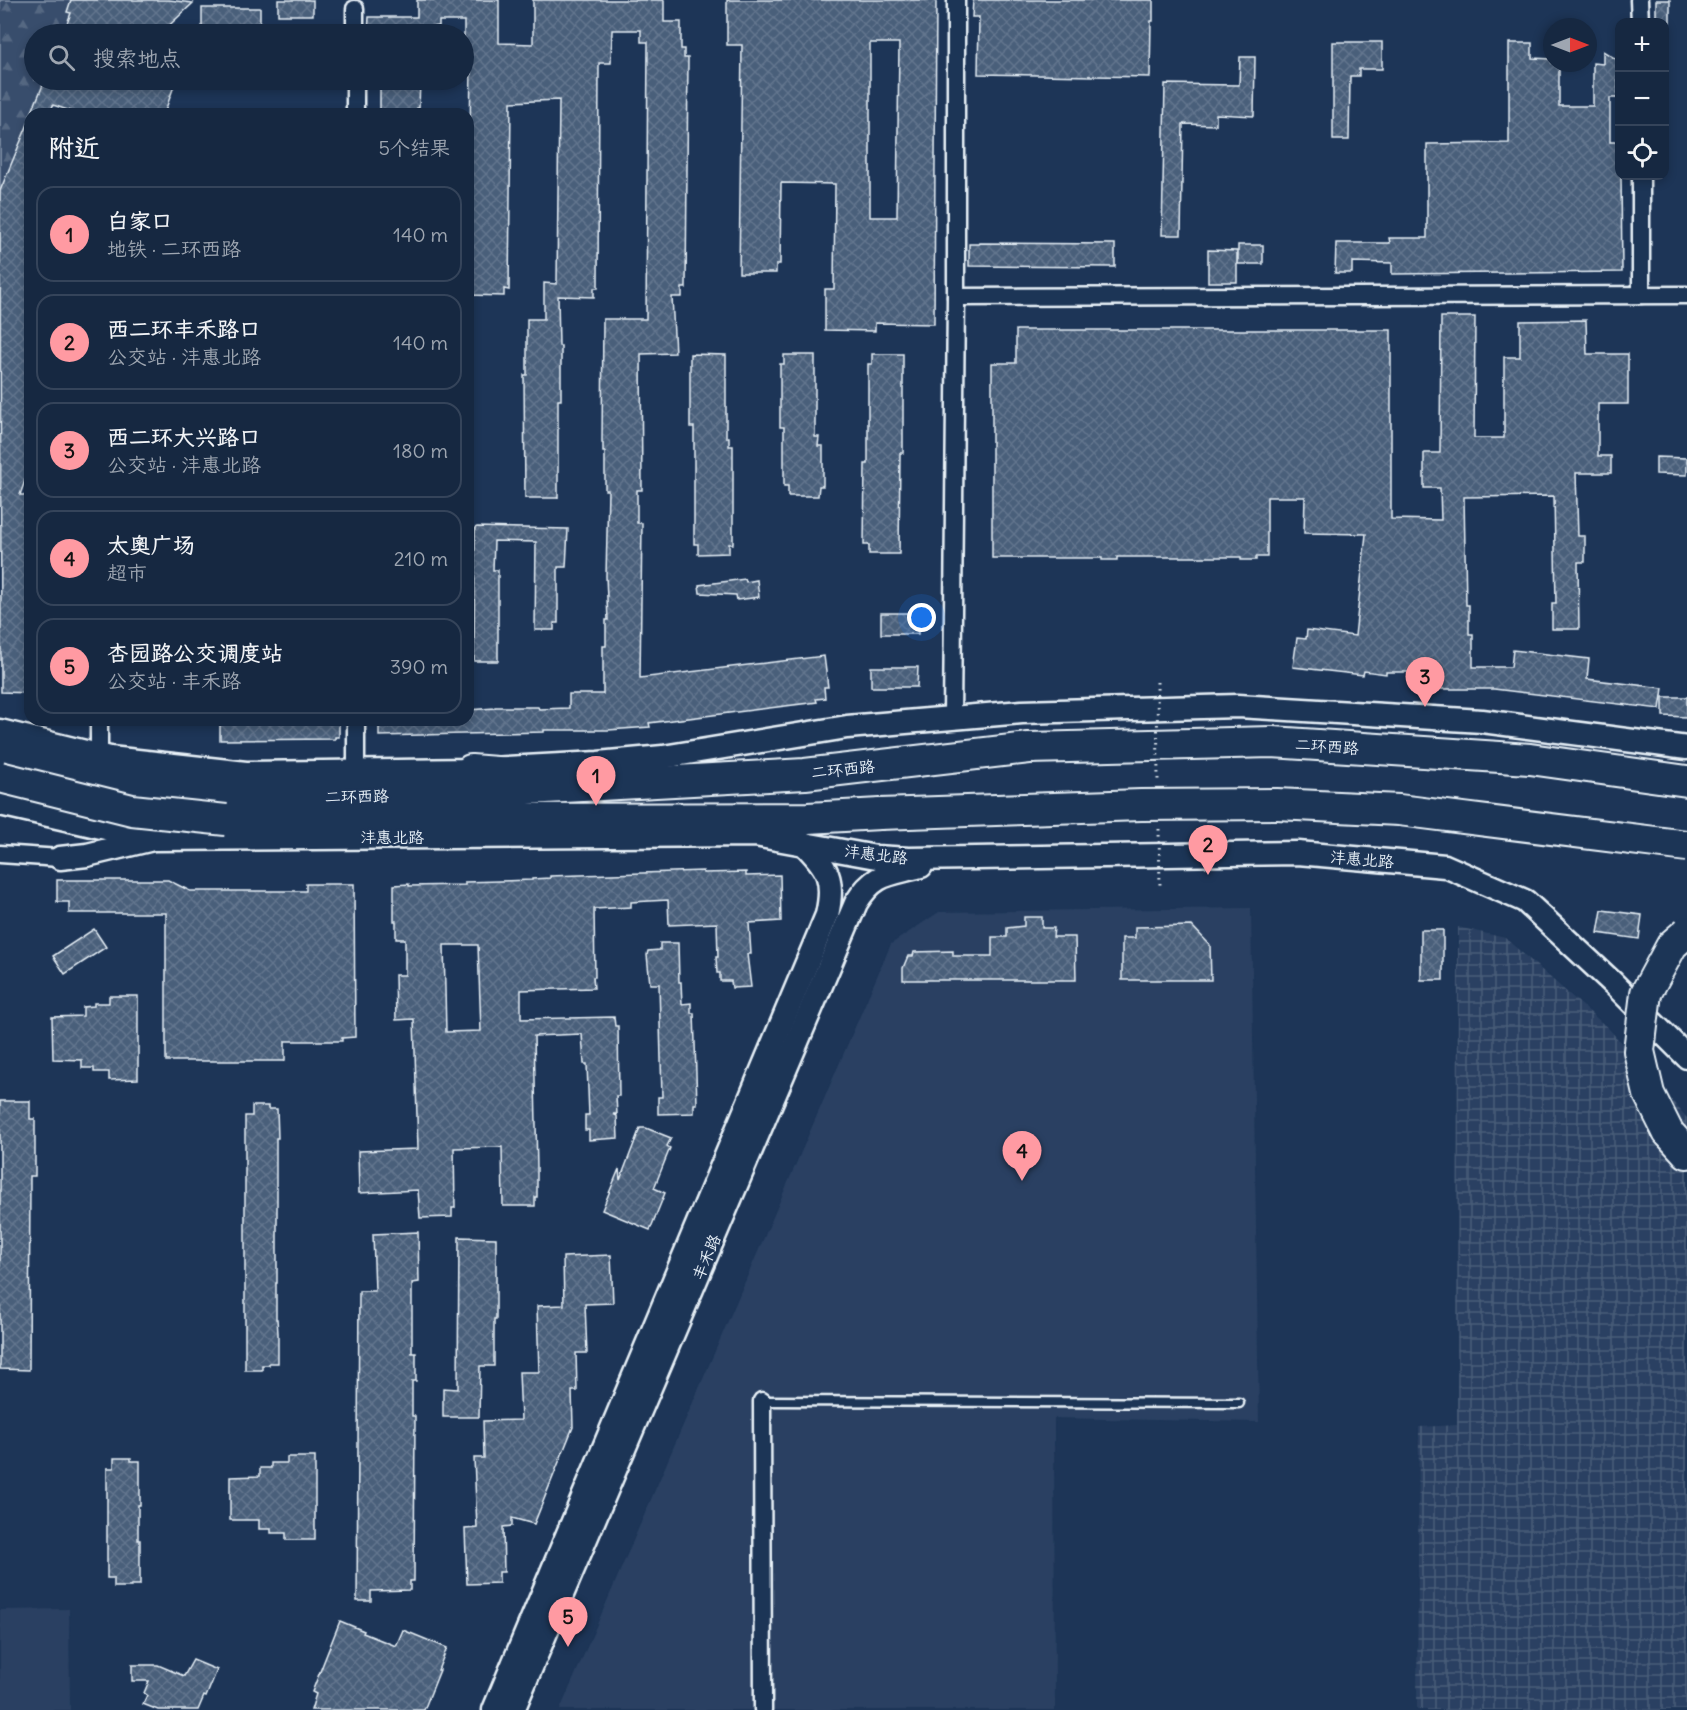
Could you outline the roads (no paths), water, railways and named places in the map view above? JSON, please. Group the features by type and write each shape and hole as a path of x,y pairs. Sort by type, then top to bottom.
{"highway":[{"name":"二环西路","path":"0,753 143,787 266,798 417,795 805,774 1029,748 1272,742 1530,759 1687,781"},
{"path":"1530,759 1601,767 1634,766 1687,772"},
{"path":"471,770 644,783"},
{"name":"二环西路","path":"0,777 132,810 226,820 805,830 880,814 1141,805 1277,804 1399,810 1687,846"},
{"path":"755,834 805,830"},
{"path":"1687,932 1672,945 1646,993 1639,1051 1649,1094 1668,1132 1687,1153"}],"main road":[{"path":"0,731 110,758 246,773 471,770 598,763 663,757 847,727 1022,712 1238,706 1482,721 1687,748"},
{"name":"沣惠北路","path":"0,804 154,839 755,834"},
{"path":"56,816 73,829 76,839 68,854 60,858"},
{"name":"沣惠北路","path":"805,830 876,857 909,859 1298,853 1445,866 1525,901 1613,983 1687,1057"},
{"name":"丰禾路","path":"494,1710 827,915 831,892 827,873 805,830"},
{"path":"60,858 87,855 154,839"},
{"name":"丰禾路","path":"513,1710 856,903 865,889 883,875 950,858"}],"street":[{"path":"952,718 956,0"},
{"path":"1639,0 1640,18"},
{"path":"355,9 355,24"},
{"path":"355,90 355,108"},
{"path":"1641,180 1641,295"},
{"path":"956,297 1687,295"},
{"path":"99,726 99,755"},
{"path":"356,726 356,771"},
{"path":"0,854 60,858"},
{"path":"762,1401 763,1710"}],"lane":[{"path":"762,1401 1239,1402"}],"place":[{"name":"西二环大兴路口","path":"1425,707"},
{"name":"白家口","path":"596,806"},
{"name":"西二环丰禾路口","path":"1208,875"},
{"name":"太奥广场","path":"1022,1181"},
{"name":"杏园路公交调度站","path":"568,1647"}]}
